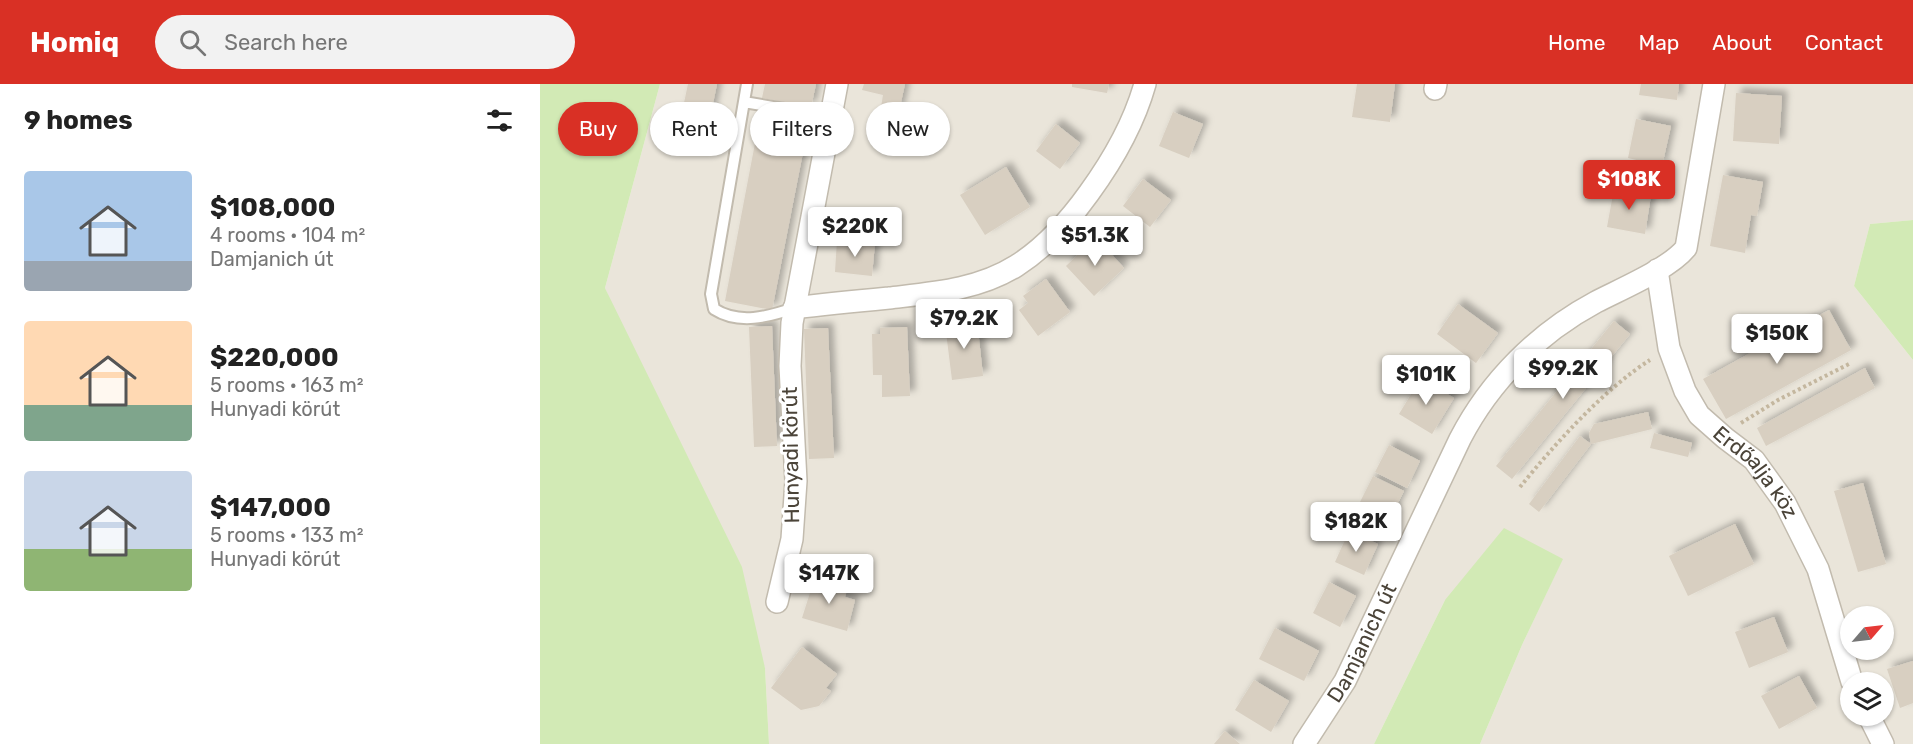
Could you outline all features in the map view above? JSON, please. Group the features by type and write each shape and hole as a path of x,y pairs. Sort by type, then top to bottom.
{"street":[{"name":"Hunyadi körút","path":"834,102 837,84"},
{"path":"794,308 939,292 968,286 1015,267 1052,238 1072,217 1107,168 1139,107 1145,84"},
{"name":"Damjanich út","path":"1304,744 1345,681 1460,439 1491,388 1547,334 1569,318 1657,270 1682,253 1689,240 1713,84"},
{"name":"Hunyadi körút","path":"777,602 792,539 795,508 796,466 790,366 794,308 824,156"},
{"name":"Erdőalja köz","path":"1657,270 1669,348 1692,405 1699,415 1725,438 1755,460 1785,503 1818,569 1849,672"},
{"path":"1874,726 1882,744"}],"lane":[{"path":"747,84 711,294 714,309 722,314 744,318 771,316 794,308"},
{"path":"744,102 750,103"}],"path":[{"path":"1520,487 1540,462 1582,418 1637,370 1669,348"},
{"path":"1725,438 1755,413 1851,363"}],"shaded area":[{"path":"660,84 1913,84 1913,220 1870,224 1854,286 1913,360 1913,744 1480,744 1522,645 1562,560 1445,600 1374,744 769,744 765,668 605,288 650,121 650,156 738,156 738,102 655,102"}],"green space":[{"path":"540,84 660,84 655,102 650,102 650,121 605,288 742,567 765,668 769,744 540,744"},
{"path":"1913,220 1913,360 1854,286 1870,224"},
{"path":"1504,528 1563,559 1522,645 1480,744 1374,744 1445,600"}],"building":[{"path":"688,84 717,84 713,102 684,102"},
{"path":"765,84 816,84 812,102 784,102 762,98"},
{"path":"864,84 905,84 901,102 882,102 883,95 862,90"},
{"path":"1072,84 1109,84 1107,93 1072,87"},
{"path":"1357,84 1395,84 1390,122 1352,117"},
{"path":"1641,84 1679,84 1677,100 1639,95"},
{"path":"1736,93 1782,96 1779,144 1733,141"},
{"path":"1173,112 1203,124 1189,158 1159,146"},
{"path":"1636,119 1671,126 1662,166 1628,158"},
{"path":"1056,124 1080,143 1060,169 1036,151"},
{"path":"753,156 802,156 772,310 725,301"},
{"path":"1006,167 1030,207 985,235 960,195"},
{"path":"1723,175 1763,182 1757,216 1751,215 1745,253 1710,246"},
{"path":"1143,179 1171,200 1150,227 1123,206"},
{"path":"1614,189 1651,195 1645,234 1607,227"},
{"path":"1096,237 1124,268 1094,296 1066,266"},
{"path":"837,240 875,243 872,276 835,272"},
{"path":"1046,279 1070,312 1038,336 1019,310 1028,303 1023,296"},
{"path":"1458,304 1498,333 1476,363 1437,334"},
{"path":"1829,310 1851,350 1726,419 1703,379"},
{"path":"977,320 983,376 952,380 945,324"},
{"path":"1614,321 1630,334 1512,479 1496,466"},
{"path":"772,326 777,446 754,447 749,327"},
{"path":"907,327 910,396 882,397 882,375 873,375 872,334 880,334 880,328"},
{"path":"828,328 834,458 809,459 804,329"},
{"path":"1865,368 1875,388 1766,446 1757,428"},
{"path":"1421,378 1454,398 1432,434 1399,414"},
{"path":"1648,412 1652,429 1591,444 1589,433 1594,424"},
{"path":"1654,433 1692,443 1688,457 1650,448"},
{"path":"1580,436 1591,444 1539,512 1529,504"},
{"path":"1389,445 1420,461 1407,488 1375,472"},
{"path":"1373,476 1404,491 1391,517 1360,502"},
{"path":"1863,483 1886,564 1858,572 1834,491"},
{"path":"1735,524 1754,564 1688,596 1669,556"},
{"path":"1349,531 1378,544 1364,575 1335,562"},
{"path":"815,577 848,586 845,597 855,600 847,631 802,618"},
{"path":"1329,582 1356,596 1340,627 1313,613"},
{"path":"1774,617 1788,652 1749,668 1735,632"},
{"path":"1275,628 1319,651 1304,681 1259,659"},
{"path":"802,647 837,674 826,688 831,691 819,706 801,710 771,688"},
{"path":"1913,661 1913,703 1900,708 1894,690 1894,672 1888,672 1887,669"},
{"path":"1799,676 1817,708 1779,729 1761,696"},
{"path":"1254,680 1289,701 1271,732 1235,710"},
{"path":"1225,731 1240,744 1214,744"}]}
